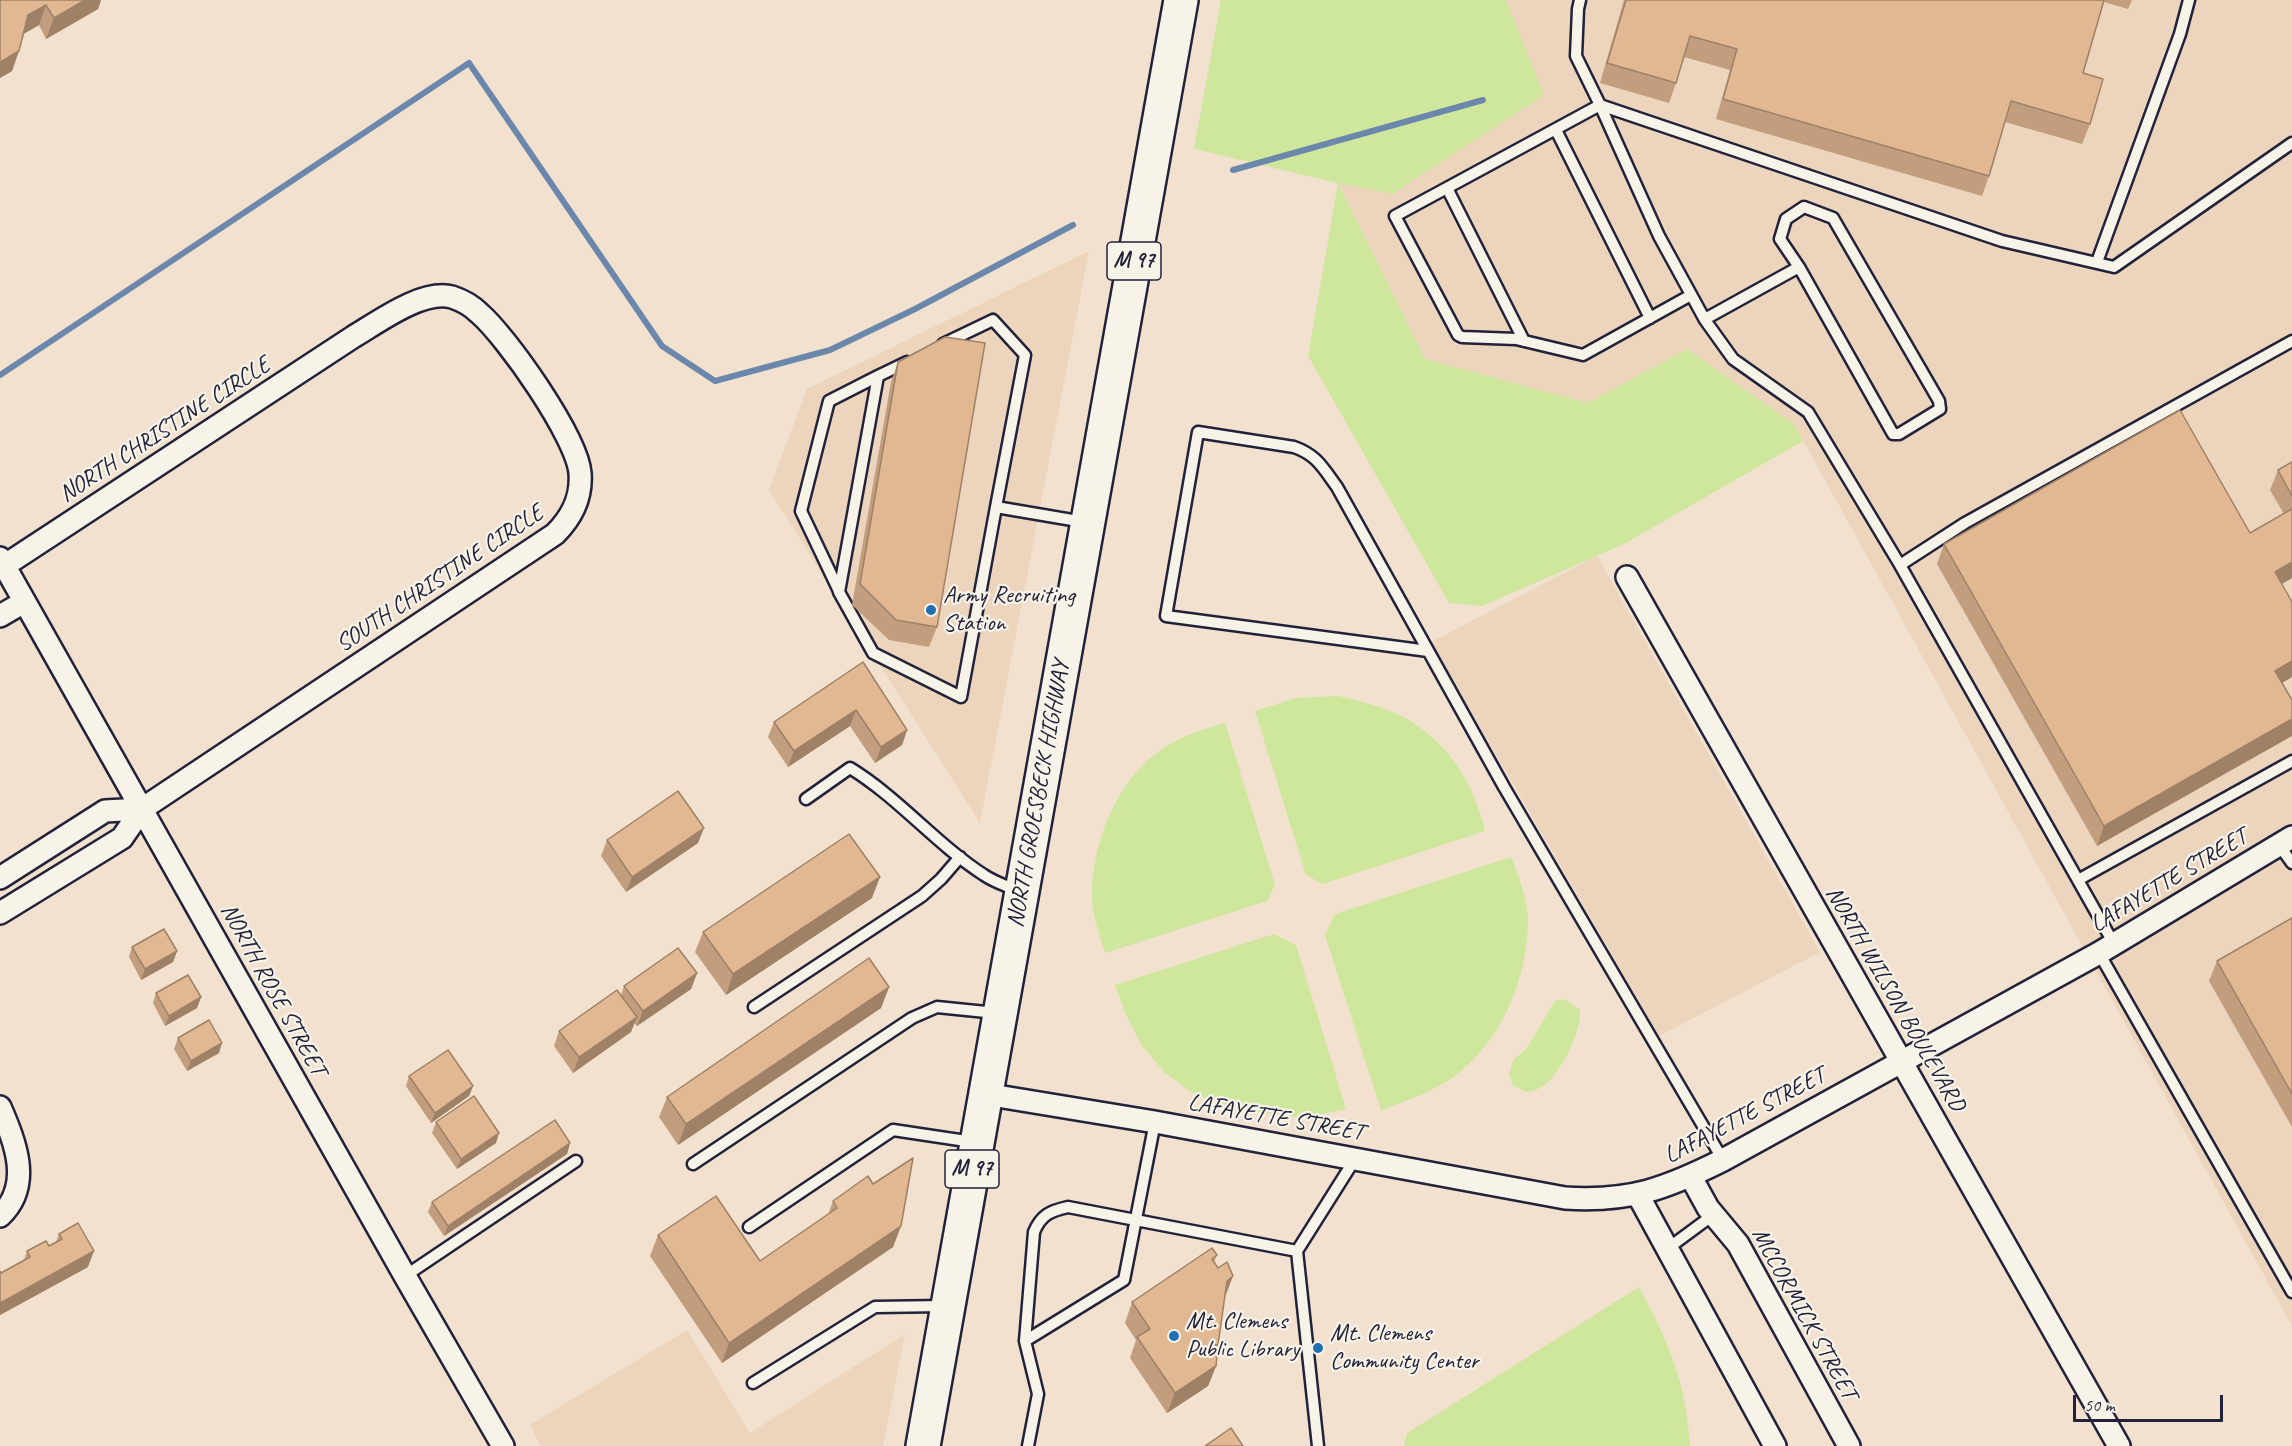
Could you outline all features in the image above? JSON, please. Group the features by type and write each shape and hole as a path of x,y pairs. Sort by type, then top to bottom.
{"main road":[{"name":"NORTH GROESBECK HIGHWAY","path":"923,1446 1181,0"}],"street":[{"name":"SOUTH CHRISTINE CIRCLE","path":"142,810 525,556 555,534 573,512 579,492 580,470 569,440 538,387 502,337 480,313 452,297 423,299 389,315 353,337"},
{"name":"NORTH CHRISTINE CIRCLE","path":"2,562 353,337"},
{"name":"NORTH ROSE STREET","path":"2,562 503,1446"},
{"name":"NORTH WILSON BOULEVARD","path":"1627,577 2119,1446"},
{"path":"0,616 24,602"},
{"path":"0,878 105,811 142,810"},
{"path":"0,914 122,838 142,810"},
{"name":"LAFAYETTE STREET","path":"985,1094 1155,1122 1565,1198 1613,1199 1638,1195 1676,1183 1723,1160 2106,948 2286,841"},
{"path":"0,1107 13,1135 18,1156 19,1178 14,1198 0,1216"},
{"name":"MCCORMICK STREET","path":"1690,1177 1713,1215 1738,1244 1846,1444"},
{"path":"1638,1195 1775,1446"}],"lane":[{"path":"1580,0 1576,56 1659,236 1691,295 1705,320 1733,359 1808,412 1900,565 2078,880 2106,948 2292,1292"},
{"path":"2097,262 2180,34 2189,0"},
{"path":"1691,295 1583,355 1515,339 1462,337 1458,335 1395,216 1600,105 2002,241 2114,267 2292,143"},
{"path":"1556,130 1650,318"},
{"path":"1447,188 1524,342"},
{"path":"1804,207 1833,218 1939,401 1940,409 1899,434 1893,434 1799,267 1780,239 1786,219 1804,207"},
{"path":"1705,320 1799,267"},
{"path":"993,320 1025,355 961,697 873,653 839,592 801,511 829,401 878,376 993,320"},
{"path":"1900,565 1965,523 2292,341"},
{"path":"839,592 878,376"},
{"path":"1428,651 1166,616 1198,432 1294,447 1307,452 1315,458 1336,487 1510,797 1723,1160"},
{"path":"996,507 1087,523"},
{"path":"2078,880 2292,761"},
{"path":"806,799 850,768 875,783 924,828 985,876 1021,892"},
{"path":"2286,841 2292,863"},
{"path":"754,1007 922,897 960,857"},
{"path":"693,1164 912,1018 937,1007 999,1014"},
{"path":"1025,1341 1124,1280 1155,1122"},
{"path":"749,1227 893,1130 976,1143"},
{"path":"1318,1446 1297,1251 1355,1158"},
{"path":"405,1276 576,1161"},
{"path":"1028,1446 1038,1394 1025,1341 1034,1232 1039,1220 1052,1211 1068,1208 1297,1251"},
{"path":"1667,1248 1713,1215"},
{"path":"753,1383 875,1307 947,1306"}],"shaded area":[{"path":"1393,0 2292,0 2292,1326 1794,424 1687,349 1588,403 1425,359 1338,183"},
{"path":"1089,251 980,823 769,490 807,389"},
{"path":"1597,556 1820,952 1659,1036 1431,642"},
{"path":"687,1330 750,1433 905,1334 883,1446 541,1446 530,1425"}],"green space":[{"path":"1221,0 1506,0 1544,95 1392,194 1194,149"},
{"path":"1338,183 1425,359 1588,403 1687,349 1794,424 1803,441 1624,544 1482,606 1449,603 1308,356"},
{"path":"1338,696 1395,713 1412,722 1439,744 1460,769 1468,783 1485,831 1323,884 1306,875 1255,711 1296,698"},
{"path":"1225,723 1275,885 1267,901 1105,953 1094,914 1092,890 1097,852 1109,816 1128,783 1154,755 1188,735"},
{"path":"1511,857 1524,895 1528,919 1527,942 1517,986 1498,1028 1485,1047 1452,1078 1426,1092 1381,1110 1325,935 1335,914"},
{"path":"1274,934 1296,945 1346,1109 1302,1118 1237,1109 1193,1093 1165,1073 1141,1044 1126,1015 1115,985"},
{"path":"1564,999 1580,1010 1580,1019 1573,1041 1555,1075 1538,1089 1526,1092 1513,1085 1509,1074 1513,1060 1526,1049 1555,1001"},
{"path":"1639,1287 1659,1326 1680,1382 1685,1402 1690,1446 1404,1446 1407,1433"}],"building":[{"path":"0,0 85,0 54,18 46,5 28,15 19,51 0,62"},
{"path":"1626,0 2104,0 2083,73 2103,79 2090,124 2011,101 1989,176 1723,99 1737,49 1690,36 1676,83 1607,63"},
{"path":"945,337 985,343 937,627 896,620 860,584 898,362"},
{"path":"2180,410 2250,533 2292,509 2292,562 2275,572 2292,602 2292,661 2275,671 2292,700 2292,719 2104,826 1944,544"},
{"path":"2292,462 2292,496 2278,470"},
{"path":"863,662 907,730 881,747 856,710 794,751 774,722"},
{"path":"678,791 704,828 632,877 607,840"},
{"path":"849,834 880,877 733,974 703,932"},
{"path":"2292,918 2292,1094 2217,961"},
{"path":"164,929 177,951 145,969 132,947"},
{"path":"678,948 697,973 643,1011 624,986"},
{"path":"869,958 889,987 686,1124 667,1097"},
{"path":"188,975 201,997 169,1016 156,993"},
{"path":"617,990 637,1017 579,1057 559,1031"},
{"path":"209,1020 222,1043 191,1061 178,1038"},
{"path":"448,1050 473,1086 435,1113 409,1076"},
{"path":"474,1096 499,1133 461,1159 436,1122"},
{"path":"555,1120 570,1143 448,1226 432,1202"},
{"path":"913,1158 901,1226 729,1343 658,1235 716,1196 760,1261 837,1208 833,1201 868,1176 873,1184"},
{"path":"78,1223 94,1251 0,1303 0,1271 1,1273 30,1257 27,1251 46,1241 49,1246 62,1239 59,1234"},
{"name":"Mt. Clemens Public Library","path":"1212,1248 1217,1255 1212,1259 1218,1268 1227,1262 1233,1276 1227,1281 1218,1345 1213,1344 1212,1355 1217,1356 1216,1366 1175,1393 1137,1337 1150,1329 1132,1302"},
{"path":"1231,1428 1243,1446 1205,1446"}],"waterway":[{"path":"0,375 469,63 662,346 715,381 830,350 915,309 1073,225"},
{"path":"1233,170 1483,100"}],"place":[{"name":"Army Recruiting Station","path":"931,610"},
{"name":"Mt. Clemens Public Library","path":"1174,1336"},
{"name":"Mt. Clemens Community Center","path":"1318,1348"}]}
